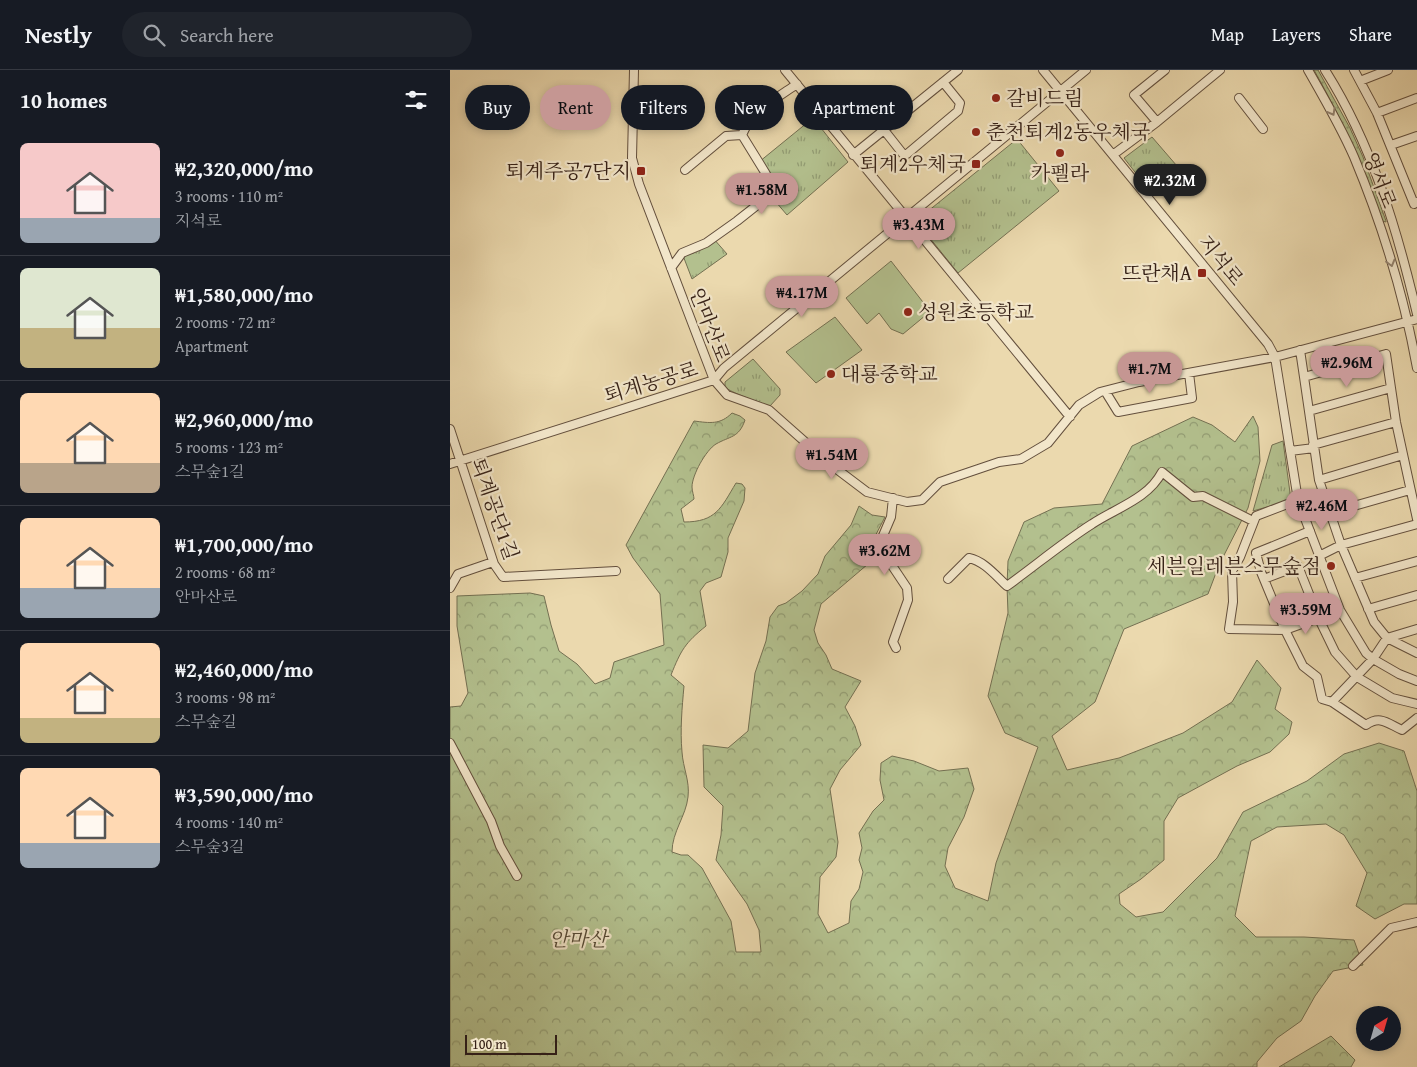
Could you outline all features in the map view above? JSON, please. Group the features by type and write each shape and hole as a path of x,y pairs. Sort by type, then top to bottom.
{"street":[{"name":"안마산로","path":"634,70 632,158 639,184 714,380 727,395 769,410 830,464 867,492 907,502 922,500 940,482 999,462 1021,459 1048,442 1079,405 1105,391 1139,382 1274,357 1417,319"},
{"path":"785,70 1070,417"},
{"path":"913,106 958,70"},
{"name":"지석로","path":"1043,70 1114,154 1268,344 1274,357"},
{"name":"퇴계농공로","path":"450,464 714,380 724,368 1086,70"},
{"path":"1156,122 1134,96 1165,70"},
{"path":"1114,154 1220,70"},
{"name":"영서로","path":"1308,70 1354,156 1388,248 1417,363"},
{"name":"영서로","path":"1324,70 1340,94 1366,146 1388,205 1417,314"},
{"path":"1354,70 1377,113 1414,204 1417,202"},
{"path":"1360,81 1388,70"},
{"path":"853,155 884,130 903,154 907,154 958,111 960,103 943,82"},
{"path":"742,135 746,124 772,101 797,84"},
{"path":"1239,98 1263,129"},
{"path":"1377,113 1417,98"},
{"path":"672,268 682,253 706,243 770,194 766,174 742,135"},
{"path":"684,170 726,136 742,135"},
{"path":"1391,145 1417,136"},
{"path":"1397,284 1405,288 1410,283"},
{"path":"1300,350 1318,480 1341,546 1374,622 1387,638 1417,653"},
{"path":"1304,377 1386,354 1396,422 1417,518"},
{"path":"1274,357 1298,500 1340,610 1366,653 1399,674 1417,681"},
{"path":"1105,391 1118,412 1192,398 1189,372"},
{"path":"1309,411 1391,388"},
{"path":"1290,451 1396,422"},
{"name":"퇴계공단1길","path":"450,429 493,562 503,577 616,571"},
{"path":"1318,480 1403,454"},
{"path":"948,580 969,558 985,566 1007,586 1091,525 1143,494 1157,482 1162,472 1193,497 1204,496 1254,521"},
{"path":"1329,512 1410,490"},
{"path":"893,498 891,517 882,538 881,549 907,588 908,600 893,642 896,648"},
{"path":"1298,500 1256,516 1232,572 1233,602 1229,629 1285,630 1340,610"},
{"path":"1319,556 1341,546 1417,524"},
{"path":"1240,557 1256,553 1310,531"},
{"path":"1256,553 1264,579 1285,630 1304,666 1317,677 1322,699 1332,702 1366,725 1379,719 1402,730 1417,718"},
{"path":"1355,578 1417,561"},
{"path":"450,588 458,574 493,562"},
{"path":"1264,579 1298,566 1319,619 1335,652 1358,677 1392,698 1417,704"},
{"path":"1368,609 1417,595"},
{"path":"1332,702 1358,677 1387,638 1417,629"},
{"path":"450,743 491,821 500,846 517,876"},
{"path":"1352,966 1392,928 1417,922"}],"green space":[{"path":"1314,70 1318,70 1350,128 1363,157 1386,222 1382,221 1352,144"},
{"path":"798,130 823,130 848,162 787,215 770,195 759,162"},
{"path":"1152,137 1177,166 1149,190 1124,158"},
{"path":"1017,139 1059,191 958,273 921,227 922,216"},
{"path":"713,238 727,254 692,279 682,253"},
{"path":"891,261 926,306 926,315 903,334 891,329 879,313 867,324 846,298"},
{"path":"835,317 862,350 816,383 786,352"},
{"path":"753,359 780,389 780,395 770,406 739,395 725,387 725,382"},
{"name":"안마산","path":"732,413 745,420 743,426 734,436 716,444 708,452 694,476 692,487 694,499 681,509 684,522 704,519 716,512 736,483 742,484 745,488 744,501 728,538 728,552 721,577 706,583 700,591 706,626 684,648 671,675 684,686 681,744 688,791 687,804 674,838 672,852 688,855 702,868 731,921 736,952 761,952 759,930 747,904 716,860 721,835 723,806 704,787 703,745 728,748 748,731 755,673 766,641 770,617 778,606 786,603 802,591 818,574 825,556 851,525 859,506 872,515 885,517 870,546 868,564 821,604 814,630 818,643 832,669 861,681 845,707 855,726 861,745 840,770 830,789 838,842 836,857 820,877 818,914 828,933 849,923 851,901 859,889 863,872 859,860 862,848 859,833 873,811 884,800 880,780 881,763 892,756 914,761 939,771 968,768 974,789 964,817 948,848 945,866 955,888 988,901 996,863 1038,747 1005,733 988,696 1008,613 1008,561 1024,522 1054,508 1102,504 1132,446 1193,417 1212,425 1235,442 1253,416 1258,427 1260,461 1248,508 1219,565 1208,594 1124,629 1095,702 1052,736 1067,770 1119,758 1183,733 1232,702 1257,660 1281,688 1275,709 1292,722 1289,734 1270,752 1237,766 1178,798 1164,821 1164,860 1119,894 1120,904 1136,917 1163,912 1217,858 1243,812 1307,781 1344,754 1379,743 1404,751 1417,791 1417,904 1404,904 1375,919 1356,906 1367,873 1344,835 1326,824 1277,827 1251,841 1235,916 1256,937 1354,940 1363,965 1333,971 1315,996 1301,1021 1277,1038 1257,1062 1257,1067 450,1067 450,707 461,706 468,693 457,626 457,596 530,593 544,596 559,651 577,664 595,684 610,678 614,662 664,645 660,594 633,558 626,545 694,421 710,423 723,420"},
{"path":"1283,441 1291,500 1253,511 1272,445"},
{"path":"1331,1036 1355,1060 1351,1067 1279,1067"}],"place":[{"name":"갈비드림","path":"996,98"},
{"name":"춘천퇴계2동우체국","path":"976,132"},
{"name":"카펠라","path":"1060,153"},
{"name":"퇴계2우체국","path":"976,164"},
{"name":"퇴계주공7단지","path":"641,171"},
{"name":"뜨란채A","path":"1202,273"},
{"name":"성원초등학교","path":"908,312"},
{"name":"대룡중학교","path":"831,374"},
{"name":"세븐일레븐스무숲점","path":"1331,566"}]}
